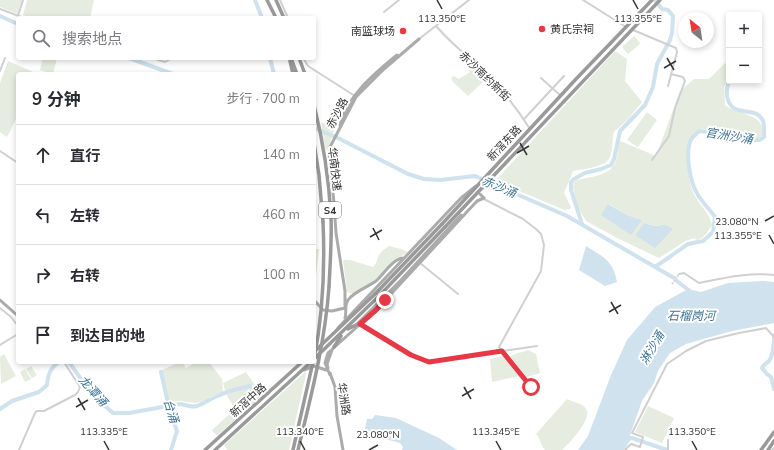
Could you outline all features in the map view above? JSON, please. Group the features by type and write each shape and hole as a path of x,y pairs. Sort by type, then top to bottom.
{"highway":[{"path":"268,0 275,16"},
{"path":"276,0 283,16"},
{"name":"新滘东路","path":"444,225 478,185 560,96 652,0"},
{"name":"新滘东路","path":"343,332 660,0"},
{"path":"291,60 293,72"},
{"path":"292,60 296,72"},
{"path":"300,60 304,72"},
{"name":"华南快速","path":"298,450 320,359 329,287 331,217 326,166 316,113"},
{"name":"华南快速","path":"316,154 324,244 323,286 316,338"},
{"path":"316,158 318,164"},
{"name":"新滘东路","path":"316,349 378,295"},
{"path":"333,348 343,332 356,325"},
{"name":"新滘中路","path":"316,358 343,332"},
{"name":"新滘中路","path":"205,450 300,364"},
{"name":"新滘中路","path":"215,450 310,364"},
{"name":"华南快速","path":"293,450 312,364"},
{"path":"761,450 774,432"},
{"path":"768,450 774,441"}],"main road":[{"name":"赤沙路","path":"343,321 346,314 345,291 336,233 328,153 355,96 419,39"},
{"path":"330,337 356,307 461,198 478,185"},
{"path":"356,325 418,263 480,194 483,187"},
{"path":"333,348 378,308 418,263 477,201 484,198 480,194"},
{"path":"411,251 411,258 416,260 421,258"},
{"path":"345,308 348,300 376,281 396,260 404,258 418,263"},
{"path":"398,264 402,261 406,261 409,264 409,271"},
{"path":"345,291 347,295 353,296"},
{"path":"0,300 16,314"},
{"path":"316,302 323,310 332,311 345,308 350,310 356,307"},
{"name":"华洲路","path":"333,348 327,364 335,387 337,416 343,450"},
{"path":"297,375 314,366 324,369 330,375"}],"street":[{"path":"0,9 18,16 23,0"},
{"path":"280,0 287,16"},
{"path":"384,12 399,0"},
{"name":"赤沙路","path":"419,39 469,0"},
{"path":"583,0 627,27"},
{"name":"赤沙南约新街","path":"436,26 450,42 479,67 506,95 530,129"},
{"path":"633,30 674,47 676,52 668,86"},
{"path":"0,71 5,58"},
{"path":"158,60 165,62 168,60"},
{"path":"304,60 308,66 355,96"},
{"path":"652,160 669,136 675,108 685,81 683,77 671,74"},
{"path":"524,119 564,76"},
{"path":"541,78 560,96"},
{"path":"0,152 16,162"},
{"path":"484,198 523,219 536,229 541,234 544,245 541,271 499,347 531,387"},
{"path":"418,263 458,294"},
{"path":"679,274 684,273 699,283 746,274 774,275"},
{"path":"0,308 11,316 16,323"},
{"path":"360,324 411,355 429,362 537,346"},
{"path":"625,450 632,444 640,447 643,437 632,433 667,364 686,350 706,341 732,334 766,328 774,338"},
{"path":"0,345 16,335"},
{"path":"19,450 37,411 44,411 78,392 80,387 65,364"},
{"path":"668,440 668,450"}],"shaded area":[{"path":"0,0 22,0 18,14 0,7"},
{"path":"27,0 94,0 90,16 23,15"},
{"path":"634,36 640,43 628,54 622,47"},
{"path":"615,51 627,59 625,81 642,102 629,118 614,132 611,154 608,160 594,167 573,171 564,193 571,207 570,209 565,210 495,181"},
{"path":"42,60 56,60 54,72 40,70"},
{"path":"8,61 33,72 16,72 16,119 7,137 0,132 0,83"},
{"path":"725,63 725,105 731,109 757,119 763,130 761,138 758,139 714,130 699,129 693,134 688,151 690,183 695,196 707,213 712,225 702,238 697,240 693,238 684,242 659,258 586,221 577,206 573,187 574,182 577,180 607,172 615,164 620,141 656,156 680,91 694,79 709,79","holes":["609,204 627,215 642,220 601,215","644,223 654,226 661,225 635,235"]},
{"path":"472,67 485,80 468,96 453,82 451,78 454,76 459,79 470,72 469,70"},
{"path":"647,112 657,120 638,147 627,140"},
{"path":"321,122 335,128 327,151 325,148"},
{"path":"389,246 408,252 393,262 369,285 353,294 347,292 343,260 350,260 373,267 380,254"},
{"path":"316,249 319,249 316,276"},
{"path":"528,350 536,354 540,373 526,377 510,356"},
{"path":"4,354 16,376 1,384 0,357"},
{"path":"503,356 519,376 492,382 490,359"},
{"path":"176,364 183,364 186,368 193,364 211,364 222,379 223,392 210,397 207,400 196,403 179,401 169,402 162,370"},
{"path":"31,366 37,375 32,378 26,369"},
{"path":"25,369 31,379 25,382 20,372"},
{"path":"246,372 262,395 217,436 212,430 235,409 226,394 223,383"},
{"path":"305,372 306,374 289,450 227,450 224,445"},
{"path":"567,399 580,404 586,409 586,418 579,431 562,450 545,450 536,434"},
{"path":"648,406 674,418 662,443 635,432"}],"water":[{"path":"608,204 627,215 642,220 631,235 601,215"},
{"path":"644,223 654,226 666,225 673,229 655,248 635,235"},
{"path":"586,246 602,256 610,264 617,282 605,286 579,270"},
{"name":"石榴岗河","path":"763,281 774,282 774,323 732,331 686,344 670,353 658,371 654,383 642,401 630,435 632,438 624,450 578,450 588,436 611,375 627,340 655,307 688,289 701,292 728,283"},
{"path":"375,415 396,418 439,438 457,450 402,450 403,447 400,443 382,438 365,429 367,419 372,419"}],"waterway":[{"path":"255,0 261,16"},
{"path":"582,224 571,190 571,182 585,173 611,165 614,159 620,131 645,105 653,87 657,64 670,40 673,16 668,10 662,9 655,0"},
{"name":"赤沙涌","path":"0,16 16,23"},
{"name":"赤沙涌","path":"134,60 168,72"},
{"path":"270,60 274,72"},
{"name":"官洲沙涌","path":"655,267 688,244 703,241 713,232 715,217 695,190 690,175 688,151 692,138 699,131 728,134 752,140 760,140 764,137 764,123 760,116 755,113 733,108 729,103 727,96 728,84"},
{"name":"赤沙涌","path":"316,129 338,138 408,174 424,179 440,180 475,176 567,216 674,278"},
{"name":"赤沙涌","path":"677,281 691,292"},
{"path":"774,335 772,355 769,361 762,368 771,377 774,389"},
{"name":"龙潭涌","path":"0,409 12,401 39,392 47,385 50,372 57,364"},
{"name":"龙潭涌","path":"70,364 83,382 94,391 105,406 113,413 129,413 179,404 192,407 227,392 250,386"},
{"name":"台涌","path":"161,372 170,412 177,431 171,450"},
{"path":"632,438 667,450"}],"tunnel":[{"path":"672,284 679,274"}],"place":[{"name":"黄氏宗祠","path":"542,29"},
{"name":"南篮球场","path":"403,31"}],"route":[{"path":"385,300 360,324 411,355 429,362 502,351 531,387"}],"water label":[{"name":"淋沙涌","path":"652,348"}]}
